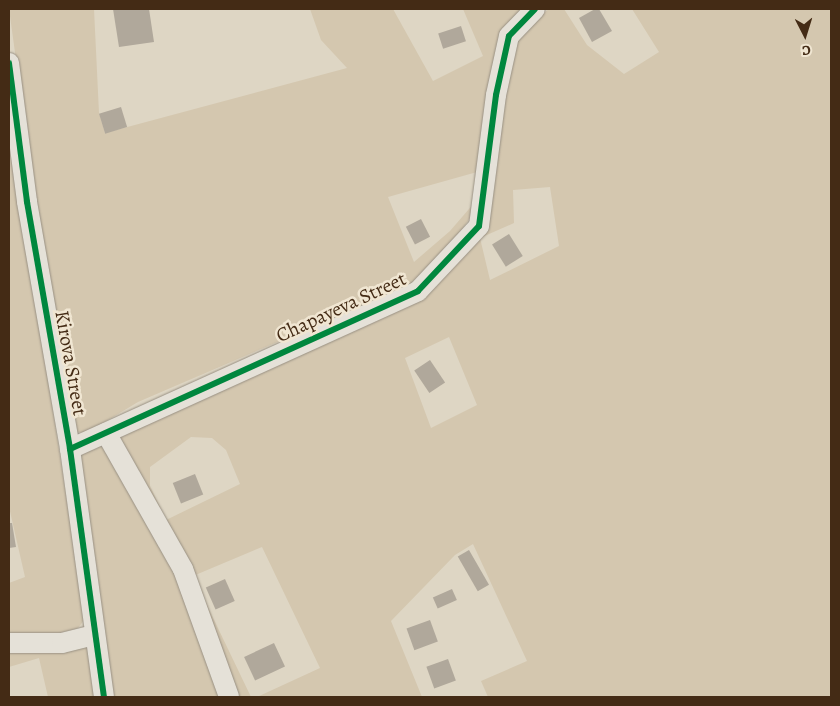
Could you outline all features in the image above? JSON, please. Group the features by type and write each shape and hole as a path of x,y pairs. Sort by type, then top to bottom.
{"street":[{"name":"Chapayeva Street","path":"70,449 418,290 479,226 496,94 509,36 535,9"},
{"name":"Kirova Street","path":"9,63 27,202 70,449 95,635 106,696"},
{"name":"Kirova Street","path":"106,433 183,569 228,697"},
{"path":"9,643 62,643 95,635"}],"shaded area":[{"path":"9,9 94,9 99,113 105,133 347,68 321,40 310,9 393,9 433,81 483,56 463,9 524,9 479,205 437,265 403,288 138,402 88,432 77,432 45,270","holes":["477,172 475,202 450,231 414,262 388,197"]},
{"path":"549,9 564,9 587,45 624,74 659,52 632,9 831,9 831,697 488,697 481,681 527,661 473,544 455,555 391,621 422,697 257,697 320,668 262,547 193,576 251,697 233,697 115,435 397,306 466,255 513,48 532,22","holes":["550,187 559,246 490,280 480,238 514,223 513,190","449,337 477,405 431,428 405,358","191,437 212,438 226,450 240,484 166,520 150,486 150,467"]},
{"path":"9,126 85,619 74,633 9,639 9,583 25,577 9,507"},
{"path":"99,441 179,577 225,697 109,697 81,456 88,447"},
{"path":"89,644 96,697 48,697 39,658 9,667 9,650"}],"building":[{"path":"113,9 149,9 154,42 119,47"},
{"path":"595,9 599,9 612,31 592,42 579,18"},
{"path":"461,26 466,41 443,49 438,33"},
{"path":"121,107 127,127 105,134 99,114"},
{"path":"421,219 430,237 415,245 406,227"},
{"path":"509,234 523,256 506,267 492,245"},
{"path":"430,360 445,382 429,393 414,371"},
{"path":"195,474 203,494 181,503 173,483"},
{"path":"9,523 12,523 16,547 9,548"},
{"path":"469,550 489,585 478,591 458,556"},
{"path":"225,579 235,601 216,609 206,588"},
{"path":"452,589 457,600 438,609 433,598"},
{"path":"430,620 438,642 414,650 407,629"},
{"path":"274,643 285,667 255,681 244,657"},
{"path":"448,659 456,681 434,688 426,667"}],"cycle path":[{"path":"70,449 418,291 479,226 496,95 509,36 535,9"},
{"path":"9,63 27,202 70,449 104,697"}]}
